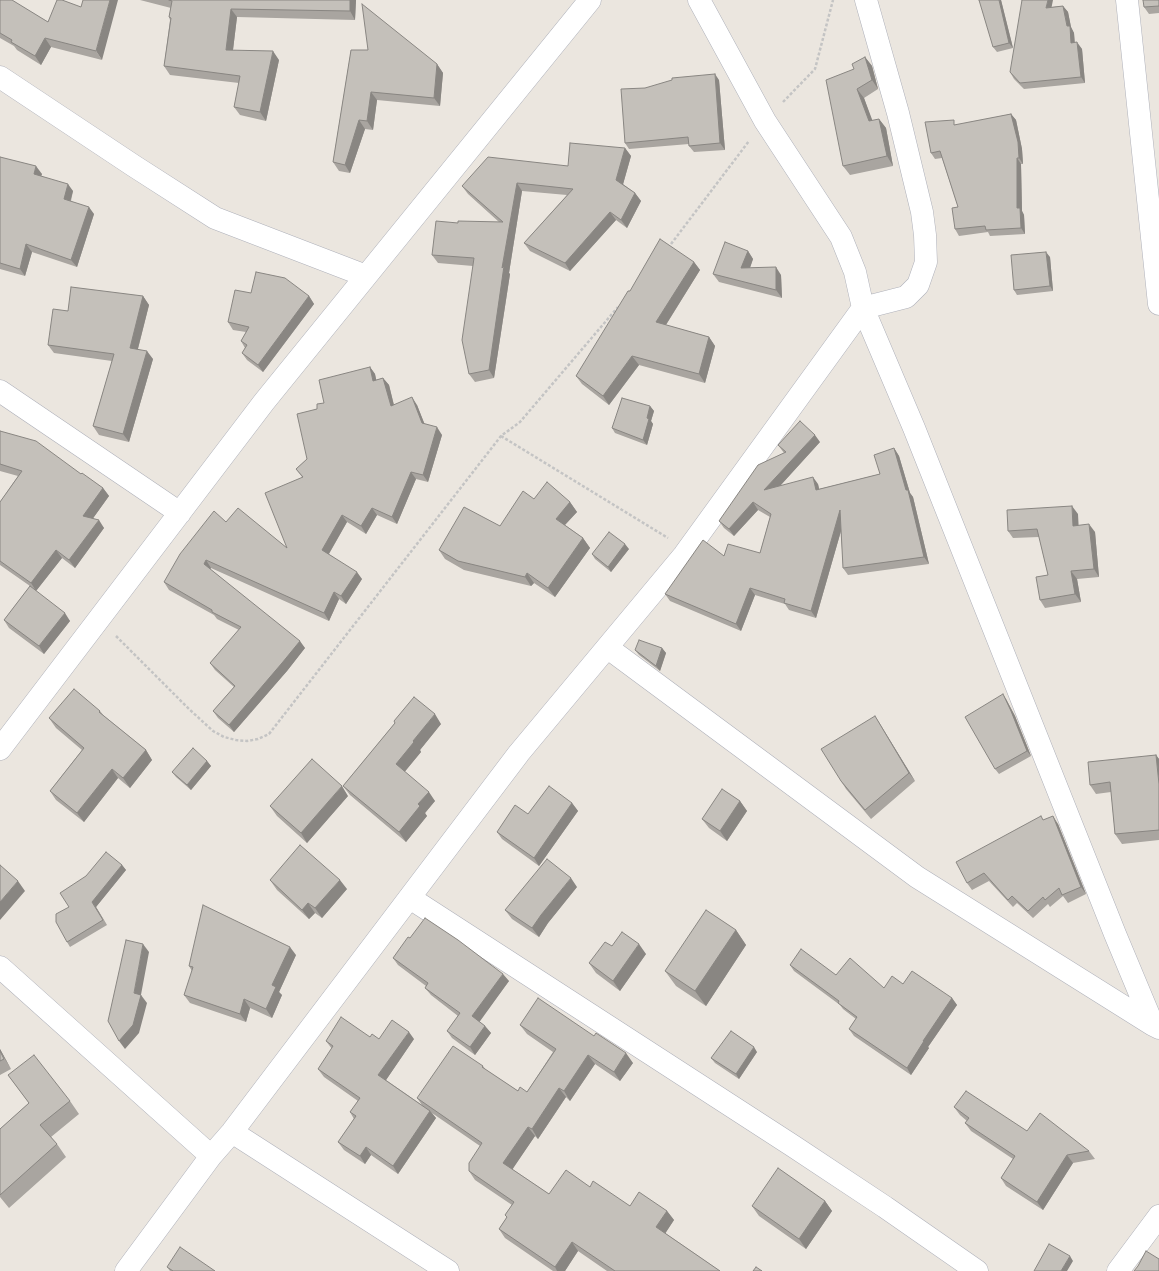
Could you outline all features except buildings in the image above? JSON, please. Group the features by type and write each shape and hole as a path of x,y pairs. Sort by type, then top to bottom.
{"street":[{"path":"0,748 264,402 590,0"},
{"path":"699,0 765,120 841,237 856,272 863,308 914,428 1115,934 1156,1026"},
{"path":"126,1271 211,1156 232,1132 519,753 684,555 863,308 906,297 918,285 926,262 922,212 898,113 866,0"},
{"path":"1127,0 1159,304"},
{"path":"0,77 215,218 366,276"},
{"path":"0,391 180,512"},
{"path":"608,648 917,877 1156,1026"},
{"path":"410,898 800,1150 977,1271"},
{"path":"0,967 211,1156"},
{"path":"232,1132 448,1271"},
{"path":"1118,1271 1159,1216"}],"path":[{"path":"668,249 765,120 815,69 833,0"},
{"path":"99,618 213,730 224,736 247,741 269,734 501,436 520,422 622,303"},
{"path":"501,436 670,540 684,555"}]}
